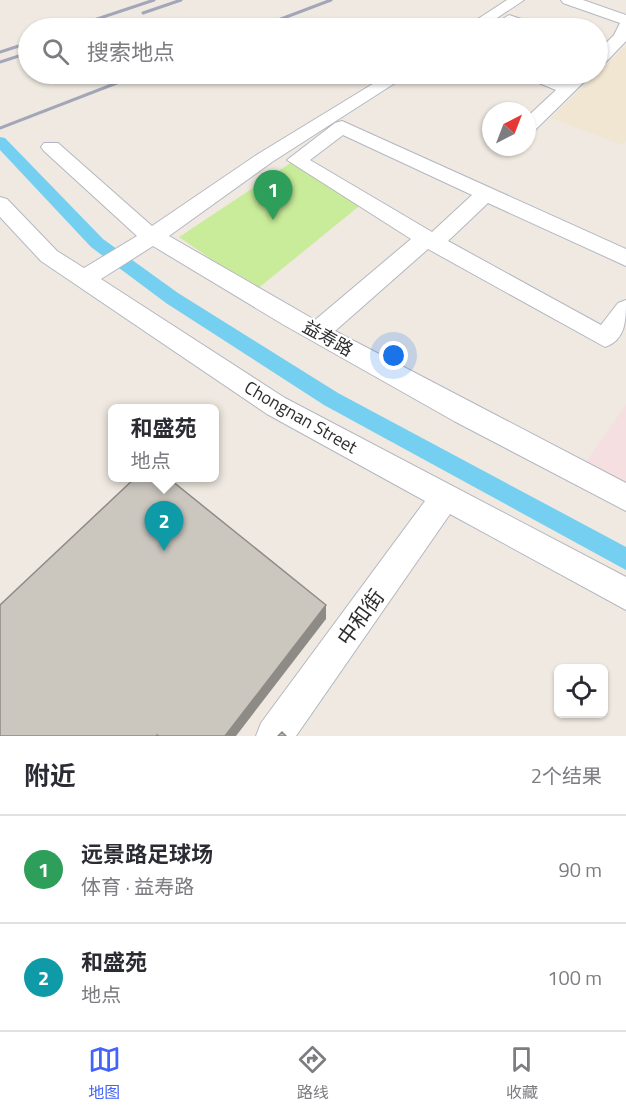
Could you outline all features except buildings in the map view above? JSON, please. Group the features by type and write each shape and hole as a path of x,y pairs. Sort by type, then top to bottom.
{"street":[{"path":"488,18 517,0"},
{"path":"568,0 626,20"},
{"path":"608,48 621,37 626,25"},
{"path":"84,279 153,236 265,158 384,84"},
{"path":"558,84 568,88"},
{"path":"536,118 572,84"},
{"path":"626,258 342,128 297,160 430,240 605,338 626,309"},
{"name":"益寿路","path":"51,147 141,229 317,332 626,498"},
{"path":"317,332 486,193"},
{"name":"Chongnan Street","path":"0,204 49,256 276,406 626,594"},
{"name":"中和街","path":"274,736 445,497"}],"shaded area":[{"path":"626,46 626,141 623,145 551,118 586,84 608,84 608,63"},
{"path":"626,405 626,488 584,465"}],"green space":[{"path":"292,162 363,203 256,290 179,237"}],"waterway":[{"path":"0,141 97,243 172,298 331,399 626,559"}],"railway":[{"path":"100,18 154,0"},
{"path":"143,13 181,0"},
{"path":"283,18 331,0"},
{"path":"0,52 18,46"},
{"path":"0,62 18,56"},
{"path":"0,128 114,84"}],"place":[{"name":"远景路足球场","path":"273,220"},
{"name":"和盛苑","path":"164,551"}]}
